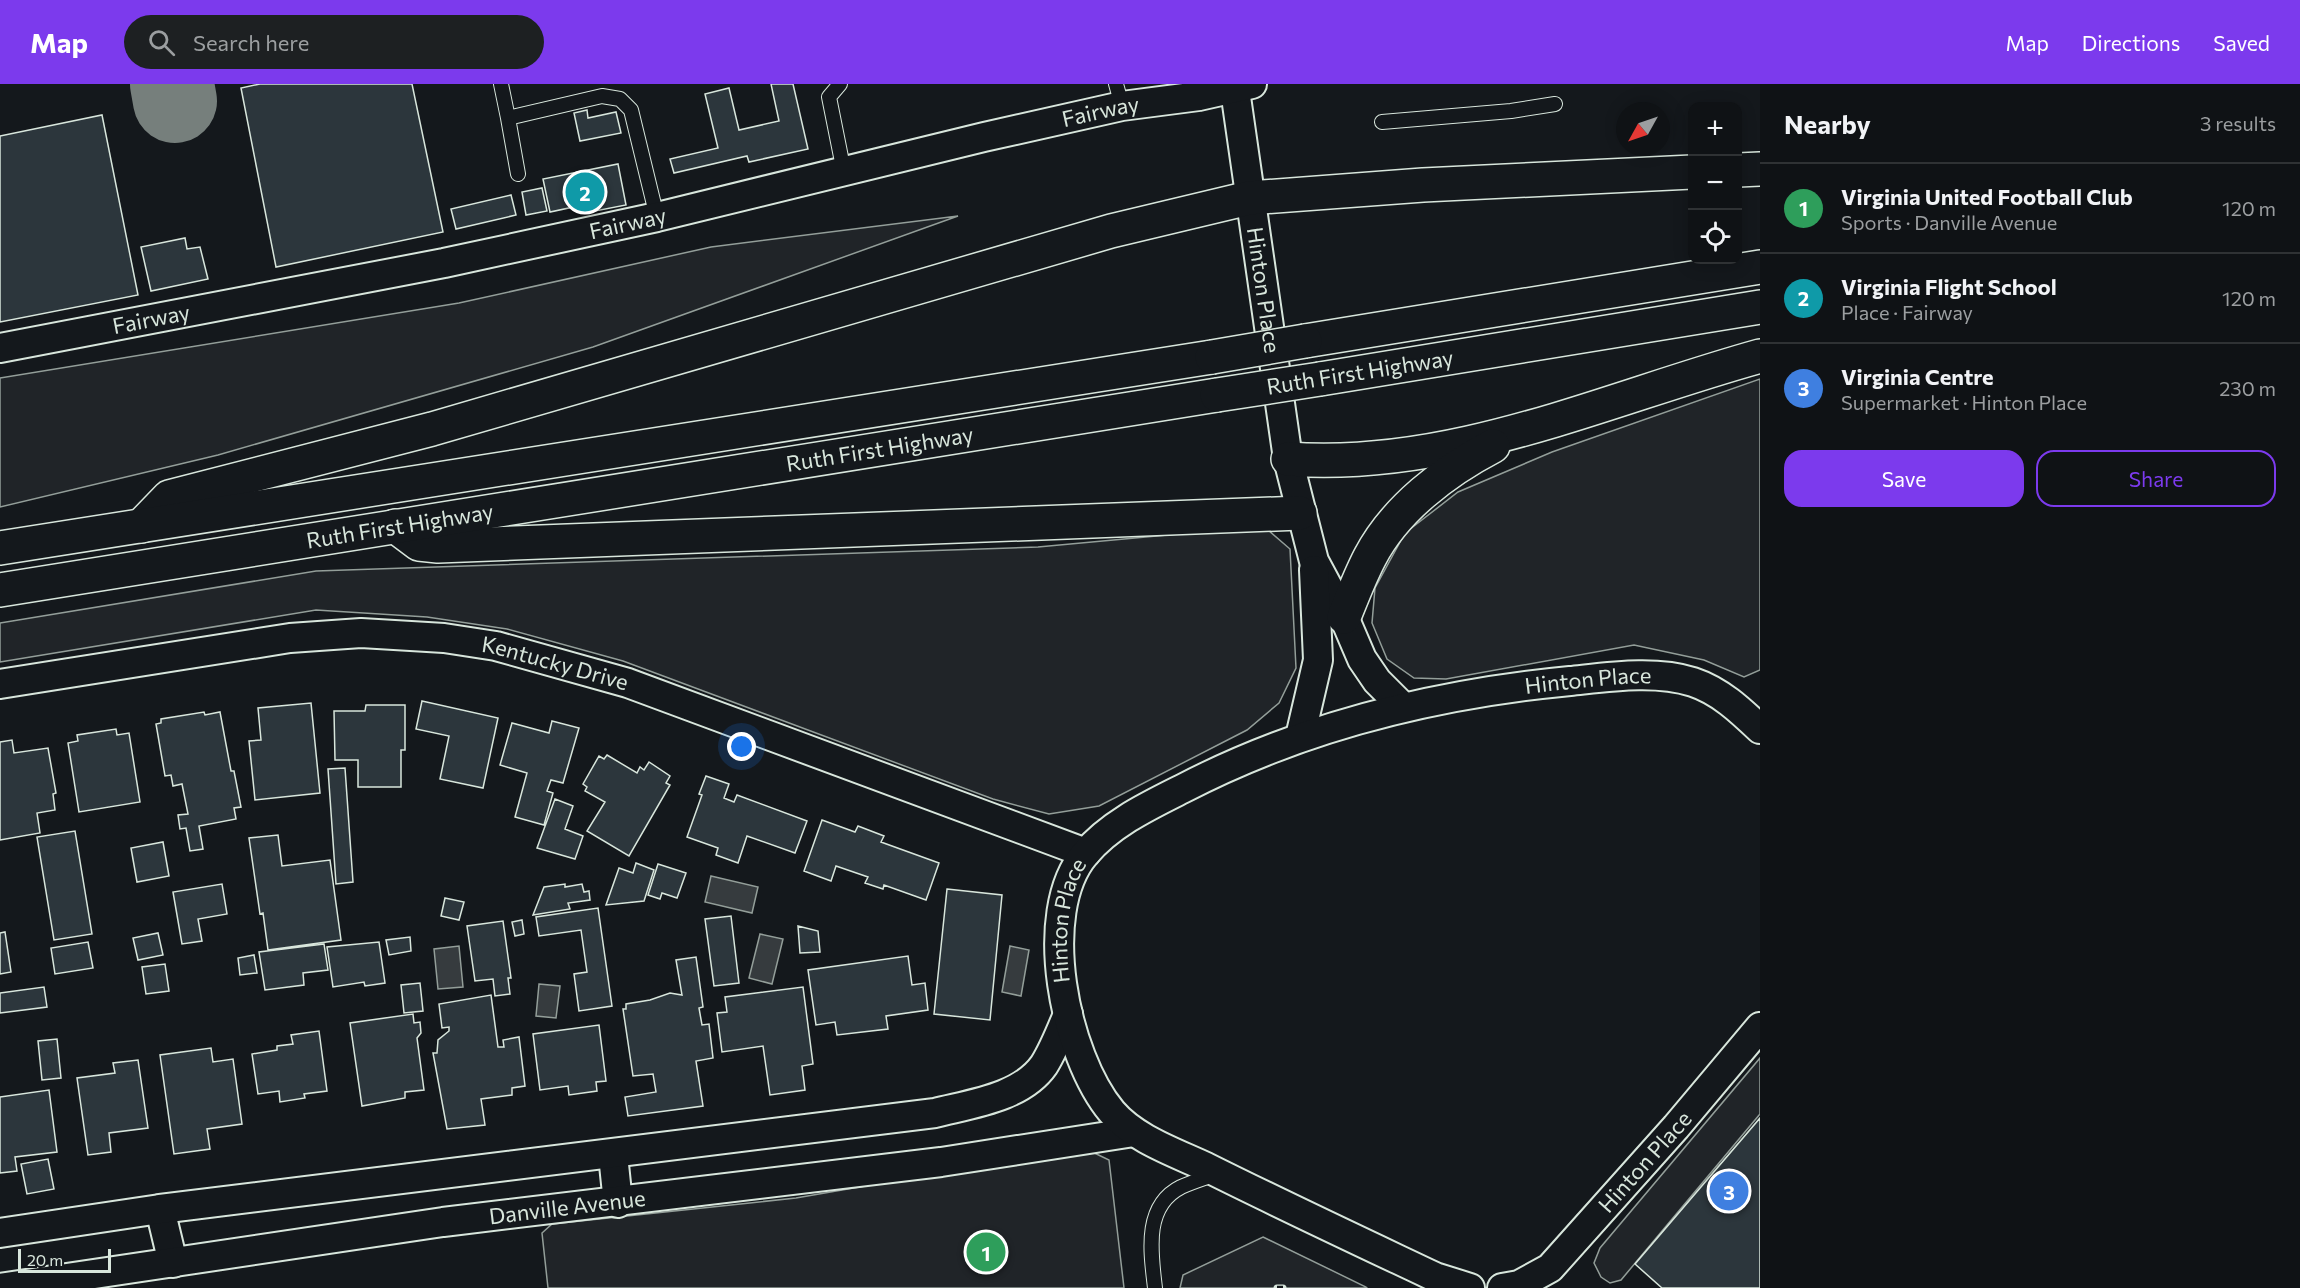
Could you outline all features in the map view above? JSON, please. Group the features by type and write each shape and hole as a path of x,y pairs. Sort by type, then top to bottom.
{"highway":[{"path":"1742,170 1760,169"},
{"path":"141,525 169,497 432,429 1111,231 1248,198 1340,190 1688,172"},
{"name":"Ruth First Highway","path":"0,548 1212,357 1760,267"},
{"name":"Ruth First Highway","path":"0,590 799,464 1760,307"},
{"path":"1288,459 1364,461 1454,446 1521,431 1693,375 1760,356"},
{"path":"1344,617 1371,556 1397,518 1431,487 1474,456 1521,431"},
{"path":"395,526 406,537 419,544 438,546 1300,513"}],"street":[{"name":"Fairway","path":"0,348 444,262 657,217 844,171 1119,95 1243,87"},
{"name":"Hinton Place","path":"1243,87 1248,198 1288,459 1300,513 1314,561 1344,617 1362,659 1377,681 1403,707"},
{"name":"Hinton Place","path":"1300,737 1318,660 1314,561"},
{"name":"Kentucky Drive","path":"0,684 290,638 361,633 444,638 496,646 628,683 1086,853"},
{"name":"Hinton Place","path":"1470,1288 1435,1277 1134,1132 1112,1113 1093,1084 1077,1051 1068,1014 1061,967 1063,906 1069,878 1086,853 1112,830 1146,807 1200,779 1300,737 1403,707 1518,686 1612,677 1666,676 1692,682 1715,691 1738,708 1760,729"},
{"path":"0,1233 160,1209 613,1155 935,1113 993,1099 1023,1083 1042,1067 1068,1014"},
{"name":"Hinton Place","path":"1514,1287 1550,1268 1584,1232 1760,1027"},
{"name":"Danville Avenue","path":"0,1288 443,1222 618,1203 940,1162 1134,1132"},
{"path":"613,1155 618,1203"},
{"path":"160,1209 173,1263"}],"lane":[{"path":"501,84 518,174"},
{"path":"840,84 829,97 844,171"},
{"path":"508,118 602,96 620,99 631,110 657,217"},
{"path":"1382,122 1511,111 1555,104"},
{"path":"1155,1288 1151,1230 1155,1214 1165,1199 1180,1188 1218,1173"}],"shaded area":[{"path":"958,216 593,347 218,455 0,507 0,378 459,303 711,247"},
{"path":"1760,379 1760,670 1744,677 1704,660 1634,645 1446,679 1414,678 1387,659 1372,623 1375,588 1405,533 1458,492 1552,452"},
{"path":"1232,529 1268,530 1290,549 1296,668 1279,703 1247,730 1099,806 1049,814 993,799 623,661 507,629 427,617 316,610 0,662 0,623 316,571 1038,547"},
{"path":"711,876 758,887 752,913 705,902"},
{"path":"760,934 783,939 772,984 749,978"},
{"path":"459,946 463,987 438,989 434,949"},
{"path":"1010,946 1029,950 1021,996 1002,992"},
{"path":"539,984 560,986 556,1018 536,1016"},
{"path":"1760,1058 1760,1114 1621,1280 1610,1283 1601,1277 1594,1263 1600,1248"},
{"path":"1084,1148 1109,1160 1124,1288 548,1288 542,1233 552,1224 796,1198"},
{"path":"1263,1237 1367,1288 1180,1288 1183,1275"}],"building":[{"path":"260,84 412,84 443,232 276,267 241,88"},
{"path":"771,84 793,84 808,149 749,162 747,156 674,173 670,159 718,148 705,94 729,88 739,130 779,121"},
{"path":"587,110 588,118 616,112 621,133 580,141 574,113"},
{"path":"102,115 138,295 0,322 0,136"},
{"path":"618,164 626,205 585,213 583,205 550,212 543,179"},
{"path":"542,188 547,211 526,215 522,192"},
{"path":"511,195 516,215 456,229 451,209"},
{"path":"185,238 187,249 200,247 208,279 151,291 141,247"},
{"path":"422,701 498,718 483,788 440,779 449,736 416,729"},
{"path":"311,703 320,793 255,800 249,741 261,740 258,708"},
{"path":"366,705 405,705 405,750 401,750 401,787 358,787 358,760 335,760 334,711 365,711"},
{"path":"204,712 205,715 220,712 231,771 234,771 241,807 234,808 236,819 199,826 203,849 190,851 186,828 180,829 178,815 188,814 182,784 173,786 171,775 165,776 156,724 161,723 161,719"},
{"path":"552,721 579,728 563,783 551,780 547,791 553,793 544,825 515,817 527,773 500,765 512,723 549,733"},
{"path":"116,729 117,735 129,733 140,802 79,812 68,743 78,741 77,735"},
{"path":"12,740 14,753 48,748 56,793 53,794 55,810 37,813 40,833 0,840 0,742"},
{"path":"607,755 637,773 640,767 644,770 649,762 670,776 666,783 670,785 629,856 587,831 605,802 585,791 587,787 583,784 599,756 604,759"},
{"path":"345,768 353,882 336,884 328,769"},
{"path":"706,776 729,784 724,798 734,802 737,795 807,821 795,853 747,836 738,863 716,855 718,848 687,837 702,795 699,794"},
{"path":"555,799 573,806 565,829 583,836 575,859 537,848"},
{"path":"822,820 855,832 858,826 884,836 881,842 939,863 926,900 884,885 883,889 865,883 868,877 836,866 831,881 804,871"},
{"path":"75,831 92,934 54,940 37,837"},
{"path":"278,835 282,866 330,860 341,940 268,950 263,913 260,914 249,838"},
{"path":"163,842 169,876 137,882 131,848"},
{"path":"636,863 654,870 644,901 606,905 619,868 633,873"},
{"path":"658,864 686,873 677,898 662,893 660,899 648,895"},
{"path":"222,884 227,914 198,919 202,941 182,944 173,892"},
{"path":"565,884 565,887 582,884 584,892 589,891 590,900 568,903 570,909 533,915 544,887"},
{"path":"947,889 1002,895 990,1020 934,1014"},
{"path":"445,898 464,902 459,920 441,916"},
{"path":"598,908 612,1006 579,1011 574,974 587,972 581,930 539,936 536,917"},
{"path":"731,916 739,983 714,986 705,919"},
{"path":"522,920 524,934 515,936 512,922"},
{"path":"503,921 511,978 508,978 510,994 495,996 493,979 475,981 467,926"},
{"path":"798,926 818,931 820,952 800,953"},
{"path":"5,932 11,972 0,974 0,933"},
{"path":"158,933 163,955 138,960 133,938"},
{"path":"410,937 411,951 389,955 386,940"},
{"path":"88,942 93,968 55,974 51,948"},
{"path":"379,942 385,983 365,986 364,982 333,987 327,947"},
{"path":"324,944 328,970 303,973 304,985 265,990 259,952"},
{"path":"254,955 257,973 240,975 238,958"},
{"path":"908,956 912,985 925,983 928,1010 886,1016 888,1029 837,1035 835,1022 816,1025 808,970"},
{"path":"696,957 703,1007 699,1008 702,1025 709,1024 713,1058 696,1061 703,1106 628,1116 625,1097 656,1092 653,1074 633,1076 623,1009 626,1009 626,1004 650,1000 670,993 682,995 676,960"},
{"path":"165,964 169,991 146,994 142,967"},
{"path":"420,983 423,1011 404,1013 401,985"},
{"path":"44,987 47,1007 0,1013 0,993"},
{"path":"803,987 813,1064 802,1066 805,1090 770,1095 763,1046 722,1052 717,1013 727,1012 725,997"},
{"path":"491,995 498,1047 504,1047 503,1040 519,1037 525,1086 512,1088 512,1095 481,1099 485,1125 447,1129 433,1053 437,1053 438,1040 449,1031 449,1027 442,1028 439,1004"},
{"path":"413,1014 414,1023 420,1022 421,1033 417,1038 424,1090 405,1092 405,1098 362,1106 350,1023"},
{"path":"599,1025 606,1081 596,1082 597,1091 569,1095 568,1086 540,1090 533,1034"},
{"path":"319,1031 327,1091 304,1094 305,1098 280,1102 279,1091 258,1094 252,1054 277,1050 277,1046 293,1044 291,1035"},
{"path":"57,1039 61,1078 42,1080 38,1041"},
{"path":"211,1048 213,1062 233,1059 242,1124 207,1129 210,1149 174,1154 160,1055"},
{"path":"138,1060 148,1128 109,1133 111,1152 88,1155 77,1078 115,1073 113,1063"},
{"path":"49,1090 57,1152 15,1157 17,1171 0,1173 0,1097"},
{"path":"1760,1118 1760,1288 1662,1288 1635,1264"},
{"path":"48,1159 54,1189 27,1194 21,1164"}],"taxiway":[{"path":"172,84 175,101"}],"railway":[{"path":"1277,1288 1283,1288"}],"place":[{"name":"Virginia Flight School","path":"585,192"},
{"name":"Virginia Centre","path":"1729,1191"},
{"name":"Virginia United Football Club","path":"986,1252"}]}
